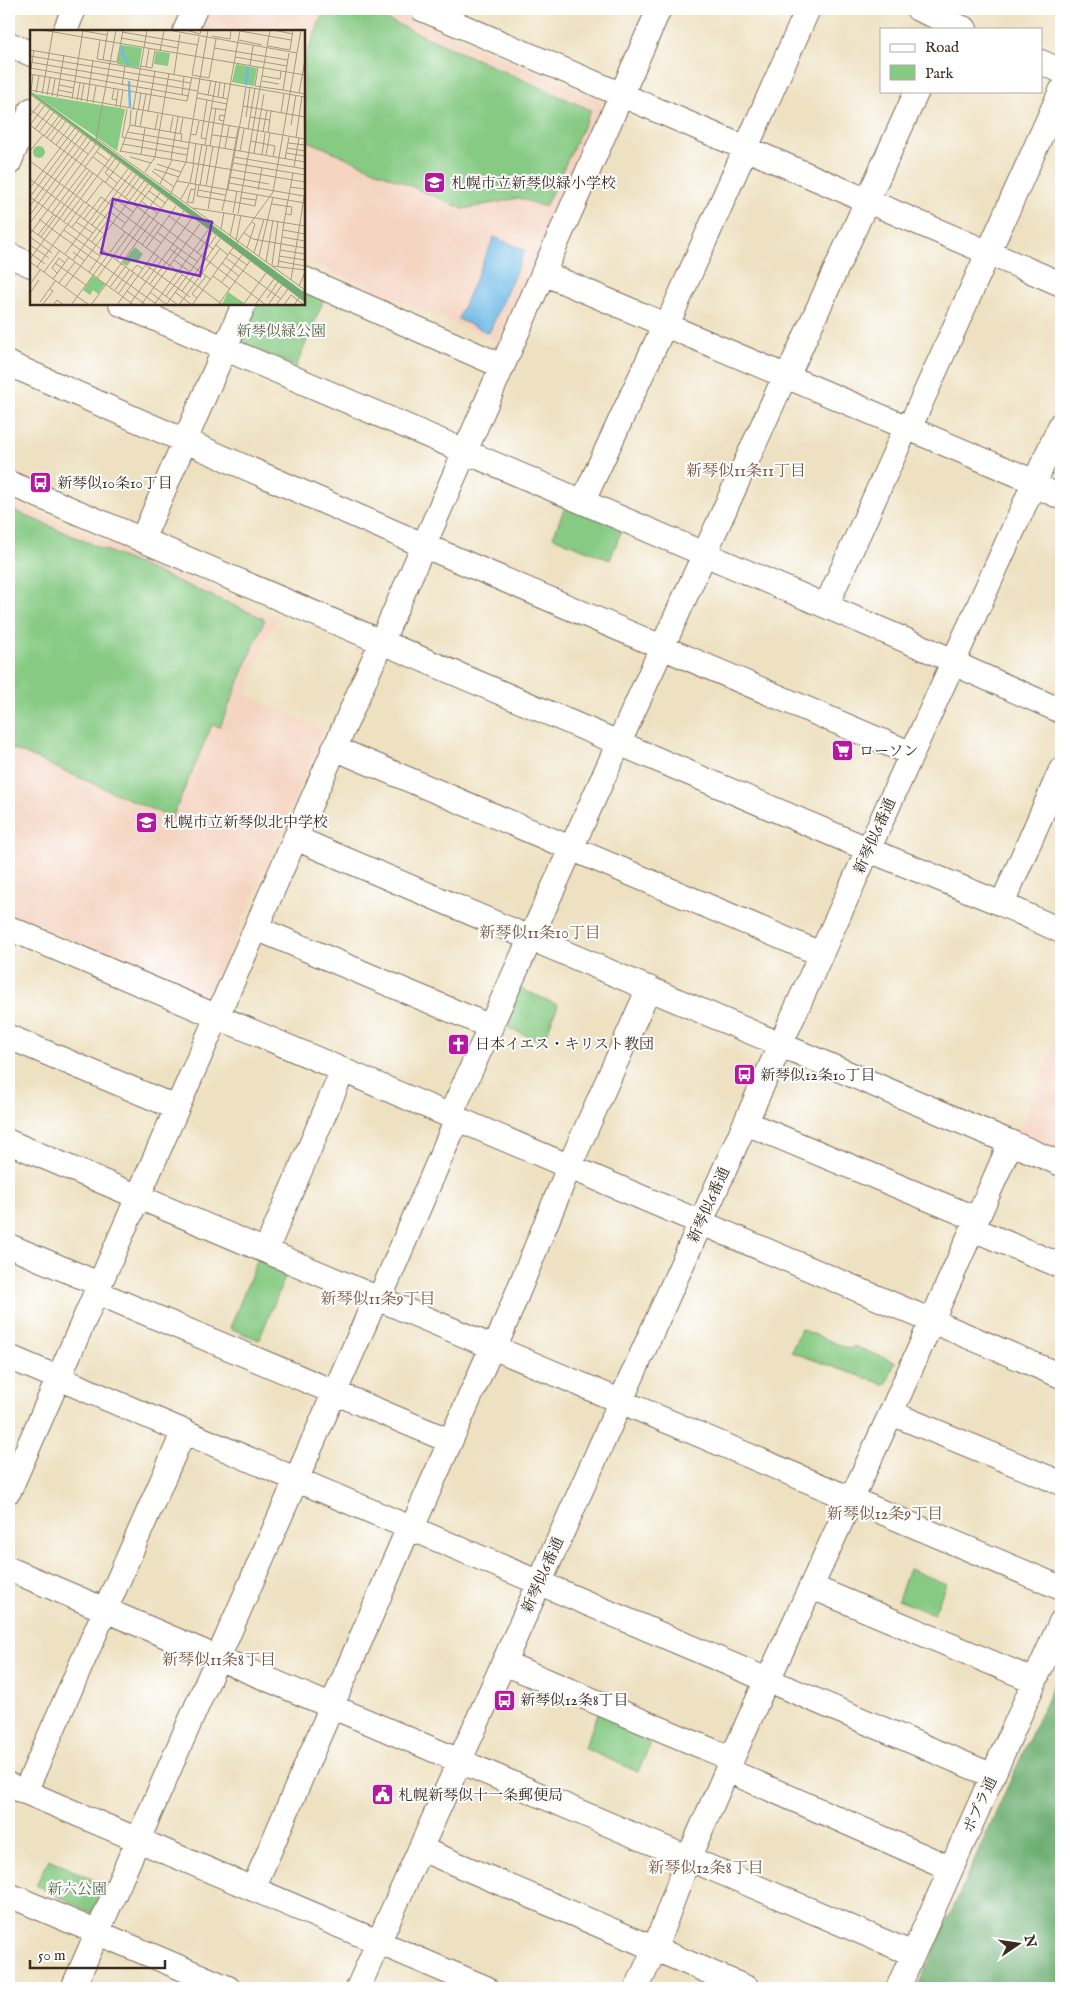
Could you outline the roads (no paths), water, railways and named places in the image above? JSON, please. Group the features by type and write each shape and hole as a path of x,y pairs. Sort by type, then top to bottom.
{"street":[{"path":"65,30 74,9"},
{"path":"186,30 195,9"},
{"path":"422,9 1061,284"},
{"path":"9,1491 14,1465 58,1378 98,1288 659,9"},
{"path":"583,501 666,325 808,9"},
{"path":"918,9 953,22"},
{"path":"9,44 30,54"},
{"path":"1042,62 1061,70"},
{"path":"826,606 990,253 1061,91"},
{"path":"73,1988 378,1299 530,937 917,92"},
{"path":"15,157 30,113"},
{"path":"9,255 30,265"},
{"path":"542,274 786,376 1061,497"},
{"path":"305,279 502,366"},
{"path":"123,305 826,606 1061,711"},
{"path":"142,540 244,305"},
{"path":"9,364 423,545 912,754"},
{"name":"新琴似6番通","path":"358,1988 868,849 1061,424"},
{"path":"9,483 868,849 1002,904 1061,931"},
{"path":"334,748 821,954"},
{"path":"1002,904 1061,770"},
{"path":"295,838 1061,1164"},
{"path":"9,928 1061,1376"},
{"path":"256,928 491,1027"},
{"path":"253,1889 330,1707 493,1347 569,1167 649,988"},
{"path":"9,1037 177,1108"},
{"path":"266,1250 343,1070"},
{"path":"746,1123 975,1224 1061,1266"},
{"path":"9,1142 1061,1588"},
{"path":"637,1988 655,1948 688,1859 767,1679 812,1587 1011,1142"},
{"path":"9,1246 98,1288 450,1442"},
{"path":"9,1357 993,1776"},
{"path":"891,1413 1061,1483"},
{"path":"184,1431 106,1610 17,1788 486,1988"},
{"path":"9,1569 913,1954"},
{"path":"812,1587 1035,1681"},
{"name":"ポプラ通","path":"898,1988 1061,1622"},
{"path":"504,1663 730,1765 950,1868"},
{"path":"421,1849 747,1988"},
{"path":"9,1895 228,1988"}],"water":[{"path":"494,237 525,250 489,333 458,319"}],"place":[{"name":"札幌市立新琴似緑小学校","path":"435,183"},
{"name":"新琴似10条10丁目","path":"41,483"},
{"name":"ローソン","path":"843,751"},
{"name":"札幌市立新琴似北中学校","path":"147,822"},
{"name":"日本イエス・キリスト教団","path":"459,1044"},
{"name":"新琴似12条10丁目","path":"744,1075"},
{"name":"新琴似12条8丁目","path":"504,1700"},
{"name":"札幌新琴似十一条郵便局","path":"382,1795"}],"district":[{"name":"新琴似11条11丁目","path":"746,472"},
{"name":"新琴似11条10丁目","path":"540,934"},
{"name":"新琴似11条9丁目","path":"378,1300"},
{"name":"新琴似12条9丁目","path":"885,1515"},
{"name":"新琴似11条8丁目","path":"219,1661"},
{"name":"新琴似12条8丁目","path":"706,1869"}],"park label":[{"name":"新琴似緑公園","path":"281,331"},
{"name":"新六公園","path":"77,1889"}]}
